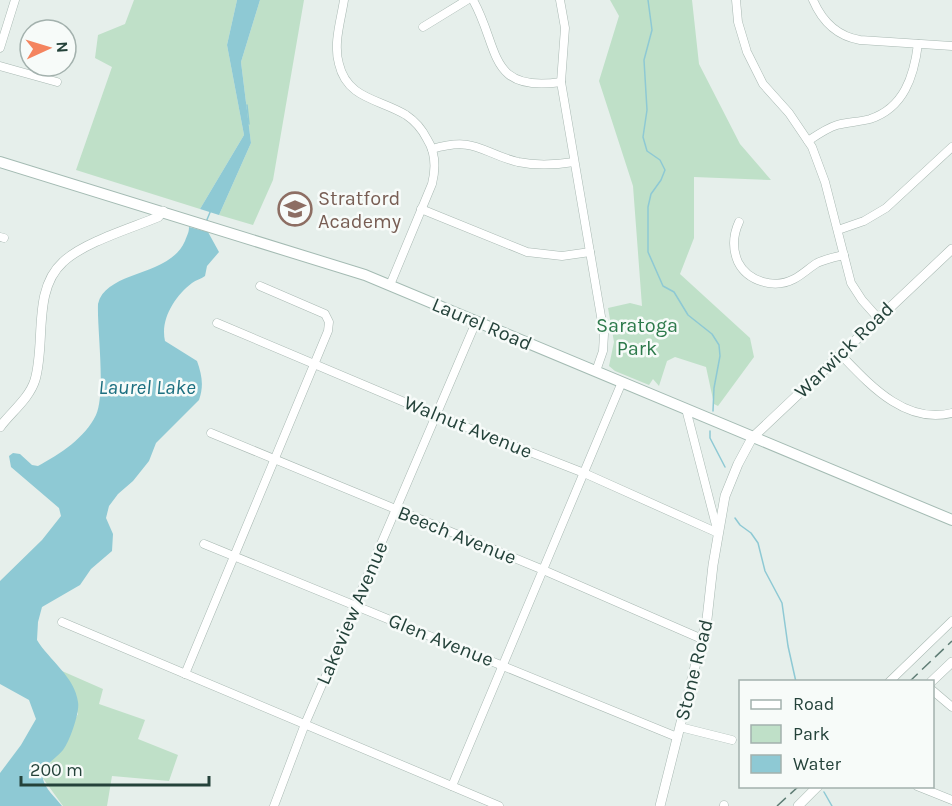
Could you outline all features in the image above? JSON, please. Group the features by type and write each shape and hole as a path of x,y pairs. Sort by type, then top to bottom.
{"main road":[{"name":"Laurel Road","path":"0,162 365,274 952,520"}],"street":[{"path":"0,48 15,0"},
{"path":"344,0 337,52 338,63 344,78 350,87 362,95 410,118 424,133 432,149 435,162 433,178 390,285"},
{"path":"423,27 467,0"},
{"path":"473,0 485,25 494,56 506,72 530,85 561,82"},
{"path":"560,0 565,28 561,82 604,334 603,351 597,371"},
{"path":"736,0 742,38 753,66 808,141 825,182 854,289 878,318"},
{"path":"813,0 828,25 847,37 860,40 952,46"},
{"path":"808,141 833,126 876,116 895,104 904,94 910,82 918,44"},
{"path":"0,66 57,82"},
{"path":"432,149 470,144 522,163 548,165 574,162"},
{"path":"838,230 864,221 886,208 952,147"},
{"path":"421,209 527,252 562,256 590,252"},
{"path":"0,427 28,394 34,381 46,293 62,263 72,255 96,243 158,217 163,211"},
{"path":"739,222 734,233 734,246 744,276 765,282 783,283 794,279 819,262 844,255"},
{"name":"Warwick Road","path":"742,455 752,438 952,249"},
{"path":"185,674 328,331 329,322 325,314 260,286"},
{"name":"Lakeview Avenue","path":"274,806 395,510 476,322"},
{"name":"Walnut Avenue","path":"218,323 435,415 584,473 718,533"},
{"path":"840,354 872,387 889,400 926,415 938,416 952,413"},
{"path":"452,786 622,382"},
{"name":"Stone Road","path":"686,409 718,533"},
{"name":"Beech Avenue","path":"211,433 702,639"},
{"name":"Stone Road","path":"660,806 708,619 718,533 725,496 742,455"},
{"name":"Glen Avenue","path":"204,544 502,664 679,732 732,740"},
{"path":"890,680 952,621"},
{"path":"62,622 499,806"},
{"path":"932,680 952,662"},
{"path":"934,691 952,707"},
{"path":"800,804 816,788"},
{"path":"922,788 952,800"},
{"path":"800,804 812,806"}],"green space":[{"path":"134,0 237,0 227,45 244,135 200,209 76,170 112,67 95,58 98,35 125,24"},
{"path":"260,0 304,0 273,180 253,225 219,215 251,143 241,62"},
{"name":"Saratoga Park","path":"610,0 692,0 699,64 740,144 771,180 694,177 694,238 680,274 750,338 754,357 718,406 714,404 706,367 675,357 667,361 659,386 653,379 649,385 615,371 609,366 614,342 608,308 630,303 642,306 633,186 599,81 619,16"},
{"path":"62,671 103,689 99,704 145,720 138,739 178,755 169,781 112,776 107,806 63,806 42,777 78,714"}],"water":[{"path":"237,0 260,0 241,62 251,143 219,215 200,209 244,135 227,45"},
{"name":"Laurel Lake","path":"189,227 208,232 219,252 207,266 205,276 192,283 175,301 167,316 164,333 165,341 197,361 202,380 199,400 156,443 149,461 109,506 106,518 113,534 112,551 91,569 80,585 42,607 37,640 67,677 78,702 76,719 69,740 63,750 46,766 43,774 46,786 62,806 0,806 0,773 21,745 36,719 29,700 0,684 0,581 42,540 61,516 59,508 11,467 9,456 13,453 20,454 32,465 38,466 63,451 85,431 96,415 99,405 101,377 98,304 103,293 113,285 153,268 177,253 185,241"}],"waterway":[{"path":"648,0 652,30 644,60 647,110 643,137 647,151 660,160 665,170 651,194 648,207 648,252 663,286 674,292 688,315 712,334 719,345 720,356 714,388 713,411"},
{"path":"247,105 249,124"},
{"path":"206,222 211,210"},
{"path":"710,431 710,438 725,467"},
{"path":"735,518 758,543 765,571 782,603 796,680"},
{"path":"824,792 832,806"}],"railway":[{"path":"911,680 952,641"},
{"path":"777,806 797,788"}],"place":[{"name":"Stratford Academy","path":"295,209"}]}
